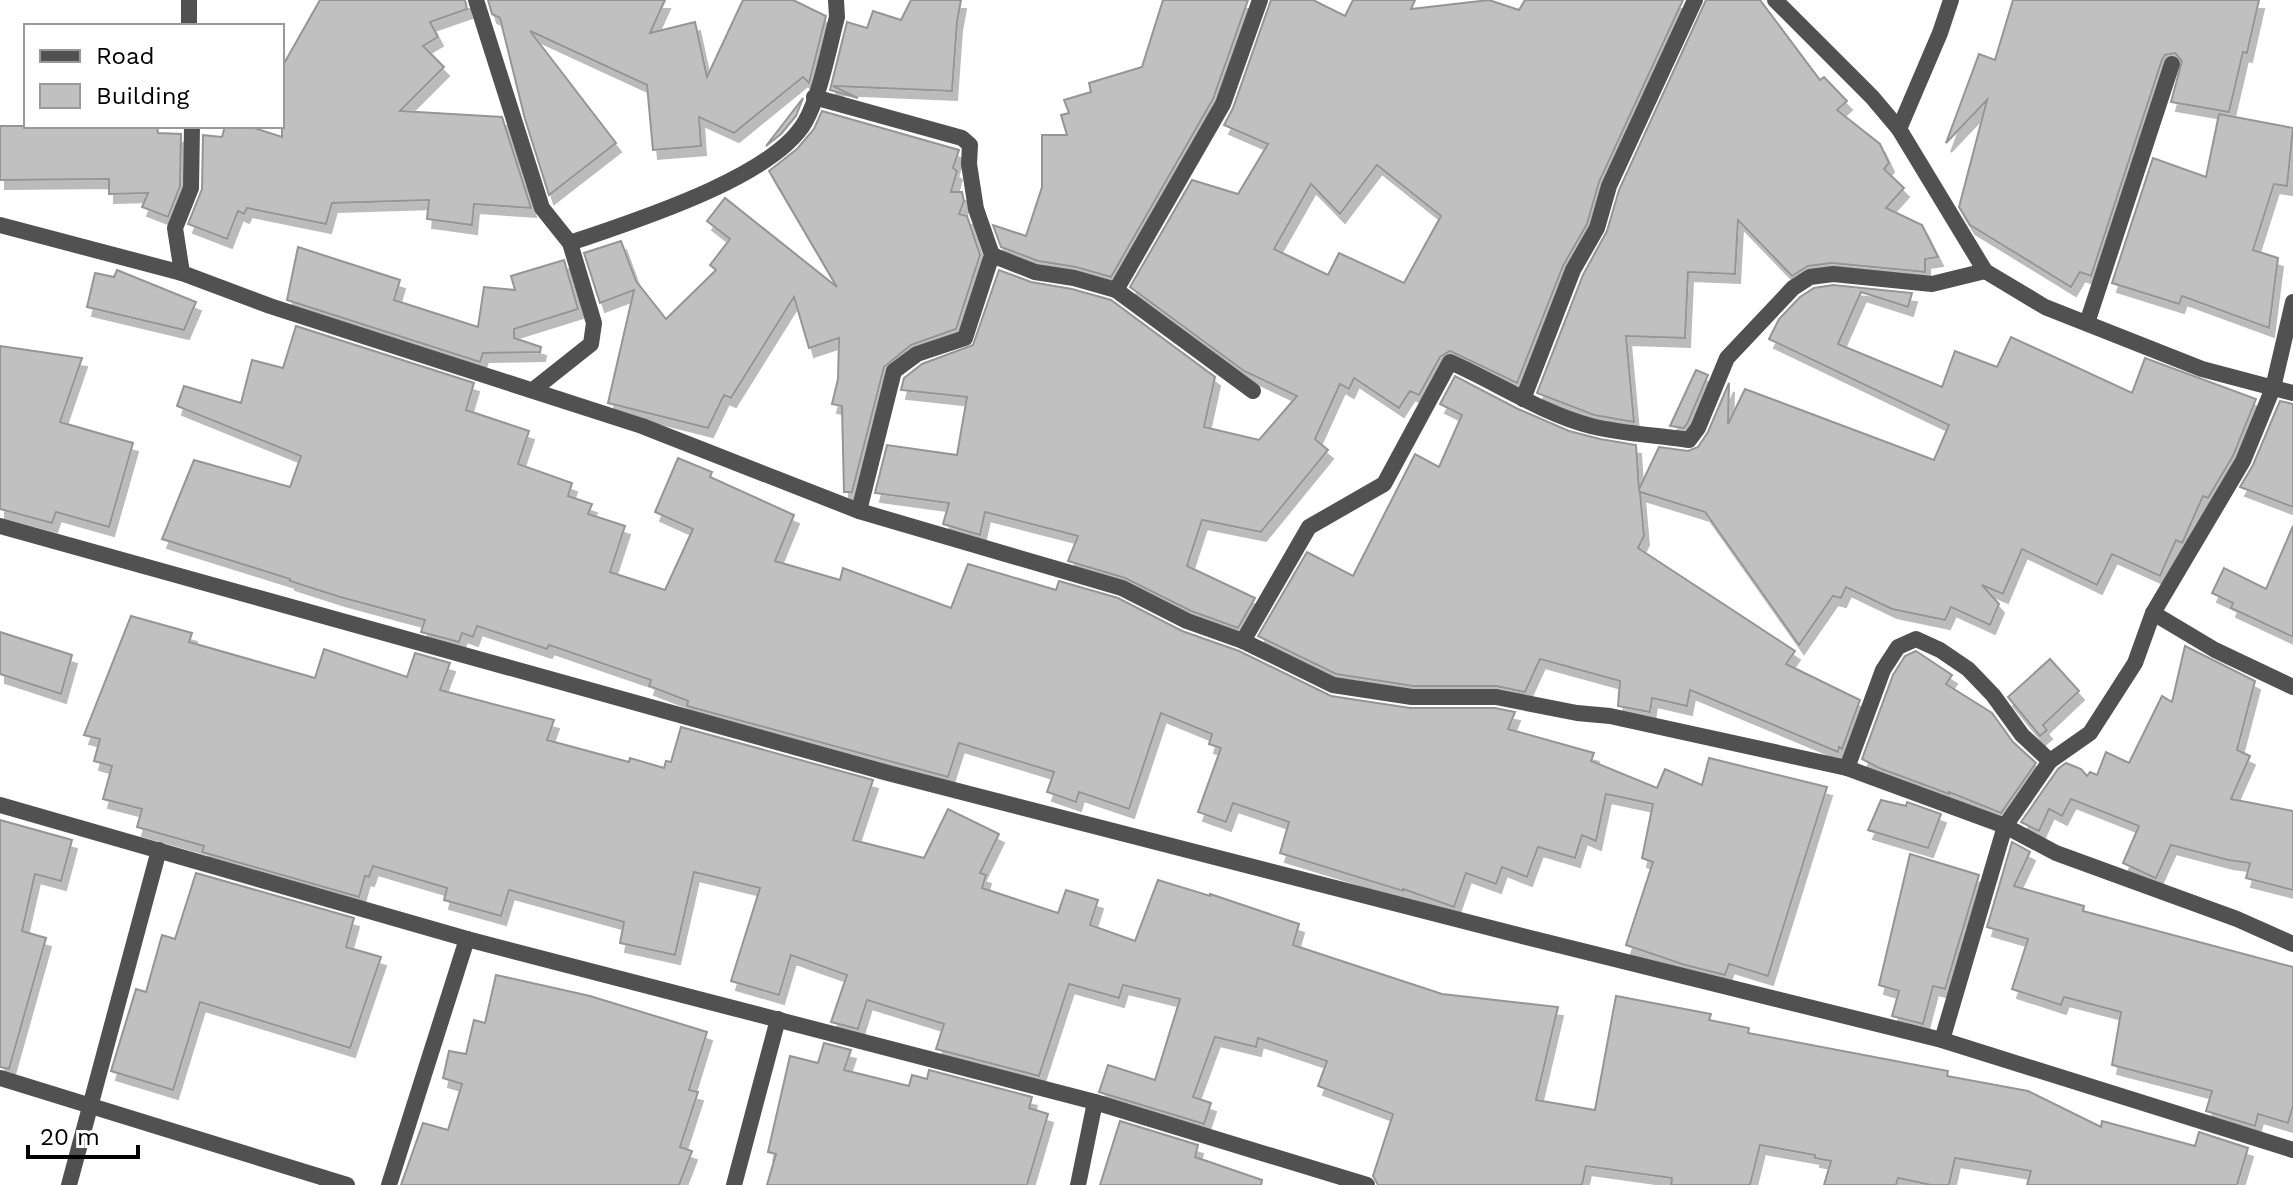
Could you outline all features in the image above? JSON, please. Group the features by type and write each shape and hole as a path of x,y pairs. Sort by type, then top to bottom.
{"street":[{"path":"189,0 189,24"},
{"path":"476,0 542,208 570,243 594,323 591,344 533,390"},
{"path":"570,243 685,202 780,153 805,122 837,17 836,0"},
{"path":"1116,290 1223,104 1260,0"},
{"path":"1523,399 1573,270 1597,228 1609,186 1695,0"},
{"path":"1775,0 1872,97 1899,129 1985,271 2045,307 2202,369 2293,393"},
{"path":"1899,129 1951,0"},
{"path":"2087,323 2172,64"},
{"path":"814,97 962,138 970,145 969,164 976,209 992,255 965,338 917,354 894,371 859,511"},
{"path":"182,273 175,228 191,188 192,128"},
{"path":"0,225 182,273 270,306 642,426 859,511 1122,588 1187,621 1243,641 1333,685 1412,697 1496,697 1577,713 1610,716 1847,768 2005,826 2056,853 2237,919 2293,944"},
{"path":"992,255 1035,272 1074,278 1116,290 1253,391"},
{"path":"1243,641 1309,527 1384,484 1450,362 1523,399 1590,426 1689,440 1698,428 1727,358 1793,288 1810,277 1833,274 1932,284 1985,271"},
{"path":"1942,1040 2005,826 2050,761 2090,733 2135,663 2153,613 2243,461 2273,388 2293,302"},
{"path":"0,526 888,773 1511,934 1942,1040 2293,1150"},
{"path":"2153,613 2215,650 2293,687"},
{"path":"1847,768 1883,670 1898,647 1916,639 1940,650 1968,669 1993,695 2022,735 2050,761"},
{"path":"0,805 467,939 1095,1102 1367,1185"},
{"path":"69,1185 159,850"},
{"path":"389,1185 467,939"},
{"path":"734,1185 778,1019"},
{"path":"0,1078 347,1185"},
{"path":"1078,1185 1095,1102"}],"building":[{"path":"320,0 465,0 467,9 430,22 438,37 423,46 444,67 400,111 502,117 531,208 474,204 472,225 427,219 429,200 332,203 326,224 247,208 244,214 238,211 227,239 188,224 202,189 203,135 222,137 224,128 254,128 282,137 284,63"},
{"path":"488,0 665,0 650,33 695,22 707,77 743,0 793,0 826,16 809,83 803,77 734,133 699,117 701,146 653,150 647,85 530,31 616,143 549,195 525,119 500,18 492,14"},
{"path":"911,0 961,0 952,91 833,86 858,98 830,90 847,22 867,28 873,11 901,20"},
{"path":"1163,0 1248,0 1213,99 1111,277 1038,261 1001,247 993,225 1026,236 1042,187 1042,135 1067,135 1061,115 1069,113 1064,100 1091,92 1089,83 1142,67"},
{"path":"1271,0 1313,0 1345,16 1353,0 1415,0 1411,9 1489,0 1519,10 1525,0 1683,0 1599,182 1587,224 1563,266 1517,383 1450,351 1440,357 1419,395 1410,391 1399,408 1354,378 1349,389 1340,384 1315,439 1328,450 1261,532 1202,520 1187,566 1255,598 1238,628 1191,611 1125,578 1068,561 1078,536 985,512 980,535 943,524 949,503 875,493 887,445 957,455 967,397 901,390 904,378 922,364 973,345 999,270 1031,282 1111,300 1215,377 1204,427 1259,440 1297,396 1244,371 1130,287 1192,180 1238,194 1268,144 1224,125 1233,108","holes":["1377,165 1441,216 1404,283 1339,253 1328,275 1274,249 1311,184 1340,214"]},
{"path":"1706,0 1760,0 1820,80 1824,77 1847,101 1837,110 1880,144 1889,163 1884,169 1904,188 1886,208 1922,225 1938,257 1925,259 1925,272 1832,263 1808,266 1792,276 1738,220 1735,274 1688,272 1685,338 1626,336 1634,422 1594,415 1537,393 1583,275 1607,231 1619,190"},
{"path":"2013,0 2259,0 2229,112 2171,102 2182,61 2175,53 2165,55 2091,276 2080,272 2071,287 1970,225 1959,207 1987,100 1946,143 1979,54 1995,60"},
{"path":"803,98 796,116 766,146"},
{"path":"822,111 959,150 953,168 957,171 951,192 962,192 964,201 959,214 967,216 980,255 956,329 911,345 884,367 852,492 844,492 842,406 832,404 838,379 839,338 809,348 794,297 731,398 724,395 708,428 608,403 634,290 600,303 584,253 621,241 636,281 666,319 716,270 710,265 730,239 707,221 725,198 837,287 769,171 797,149 814,129"},
{"path":"2219,114 2293,128 2287,186 2274,184 2253,250 2278,258 2269,328 2182,296 2179,304 2112,283 2153,158 2206,177"},
{"path":"0,126 157,128 158,133 181,134 180,186 168,217 142,207 148,193 109,194 109,179 0,180"},
{"path":"298,247 400,280 394,300 478,327 484,287 515,290 511,276 564,260 578,309 514,329 514,338 541,347 540,352 483,353 480,362 287,300"},
{"path":"117,270 196,302 184,330 87,307 95,273 114,277"},
{"path":"1833,285 1912,293 1908,307 1861,292 1838,344 1942,387 1955,351 1997,367 2011,337 2132,393 2145,358 2256,399 2233,456 2208,498 2203,496 2182,543 2176,540 2160,576 2112,554 2097,585 2022,549 2003,594 1982,585 1999,604 1990,625 1951,607 1945,620 1892,609 1846,587 1841,598 1833,596 1799,645 1705,512 1640,492 1644,536 1638,548 1795,651 1786,664 1860,700 1842,749 1839,747 1838,752 1690,690 1687,706 1652,698 1650,712 1618,706 1620,681 1540,659 1525,692 1496,686 1413,686 1336,674 1258,636 1307,552 1353,576 1415,454 1439,467 1462,415 1440,404 1455,376 1569,431 1636,445 1639,489 1659,447 1688,451 1698,447 1708,432 1729,383 1728,424 1745,389 1934,460 1949,425 1769,339 1779,319 1800,297 1814,288"},
{"path":"296,326 474,383 466,410 529,431 518,464 572,483 568,496 592,504 588,514 625,526 610,572 665,590 693,529 655,512 678,458 712,472 710,477 794,515 775,561 840,580 843,568 951,608 968,564 1056,590 1059,581 1118,598 1182,631 1239,651 1331,696 1410,708 1495,708 1515,712 1508,729 1594,753 1591,761 1657,788 1665,769 1702,785 1709,758 1827,787 1768,976 1729,964 1725,975 1626,945 1653,862 1642,858 1653,804 1606,794 1596,841 1582,835 1575,858 1538,847 1527,877 1502,867 1496,884 1466,873 1454,907 1280,853 1289,822 1233,803 1226,822 1198,812 1221,748 1209,744 1212,734 1161,713 1129,809 1079,792 1076,802 1047,792 1054,772 959,743 948,777 687,706 688,701 649,686 651,680 549,645 547,649 477,626 473,637 462,633 459,642 421,632 425,620 340,597 162,539 194,460 290,487 301,456 177,406 184,386 241,403 252,360 283,368"},
{"path":"0,346 82,358 60,422 133,443 109,527 56,512 52,523 0,509"},
{"path":"1696,370 1708,375 1688,422 1684,428 1670,426"},
{"path":"2280,401 2293,404 2293,507 2240,487 2253,465"},
{"path":"2293,526 2293,637 2231,608 2233,603 2212,593 2224,568 2266,589"},
{"path":"131,616 192,633 189,642 315,678 324,649 407,677 415,653 450,663 440,690 554,720 547,740 629,762 630,758 664,768 666,761 671,762 681,727 873,780 853,840 924,858 948,809 999,834 980,873 986,875 982,888 1058,913 1066,890 1098,900 1090,925 1135,941 1158,880 1299,924 1293,945 1442,994 1558,1007 1536,1100 1595,1110 1616,996 1711,1014 1709,1020 1749,1028 1748,1033 1948,1071 1947,1076 2028,1091 2101,1127 2102,1121 2195,1146 2199,1132 2248,1148 2237,1185 2027,1185 2031,1171 1955,1158 1949,1185 1931,1185 1898,1178 1896,1185 1824,1185 1831,1161 1760,1145 1750,1185 1671,1185 1672,1178 1586,1166 1582,1185 1378,1185 1373,1176 1393,1114 1318,1086 1327,1061 1258,1038 1256,1047 1215,1037 1193,1097 1211,1103 1204,1124 1099,1092 1108,1065 1155,1080 1180,999 1123,985 1119,998 1069,984 1039,1076 936,1049 944,1024 867,1000 858,1029 831,1022 847,975 791,955 779,995 731,981 760,888 694,872 675,955 620,943 624,922 509,890 501,916 444,900 447,888 373,866 369,877 365,876 359,897 202,852 204,846 137,827 142,809 103,799 112,766 94,761 100,739 84,735"},
{"path":"0,632 72,655 61,694 0,674"},
{"path":"2185,646 2255,681 2237,750 2250,756 2231,799 2293,811 2293,890 2246,878 2250,863 2171,845 2156,878 2153,877 2123,863 2139,826 2071,799 2062,816 2049,809 2039,831 2021,822 2058,769 2066,763 2081,769 2087,776 2090,772 2097,775 2106,752 2129,763 2162,696 2172,702"},
{"path":"1916,651 1952,675 1946,684 1992,713 2013,742 2036,763 2001,813 1862,759 1893,675 1905,656"},
{"path":"2050,659 2079,691 2043,725 2047,730 2040,736 2008,697"},
{"path":"1881,800 1906,806 1907,802 1941,814 1928,848 1868,830"},
{"path":"0,820 72,840 61,881 35,874 22,931 46,938 9,1069 0,1067"},
{"path":"2012,842 2030,852 2014,886 2084,906 2083,911 2293,967 2293,1106 2288,1123 2258,1114 2255,1126 2206,1111 2212,1091 2112,1065 2121,1012 2064,997 2061,1005 2012,989 2028,939 1987,927"},
{"path":"1910,854 1979,875 1945,989 1933,986 1923,1024 1892,1016 1899,991 1879,985"},
{"path":"196,873 354,918 346,947 381,957 350,1048 200,1002 173,1090 111,1071 136,989 146,992 162,935 175,939"},
{"path":"496,975 590,996 707,1032 689,1090 698,1092 680,1147 692,1151 679,1185 401,1185 423,1123 448,1130 462,1084 443,1078 449,1051 466,1054 474,1020 485,1023"},
{"path":"824,1043 851,1050 844,1070 909,1086 912,1075 927,1079 929,1070 1032,1097 1029,1108 1048,1114 1027,1185 767,1185 776,1154 768,1152 790,1056 818,1063"},
{"path":"1120,1121 1198,1145 1195,1157 1262,1180 1261,1185 1100,1185"}]}
